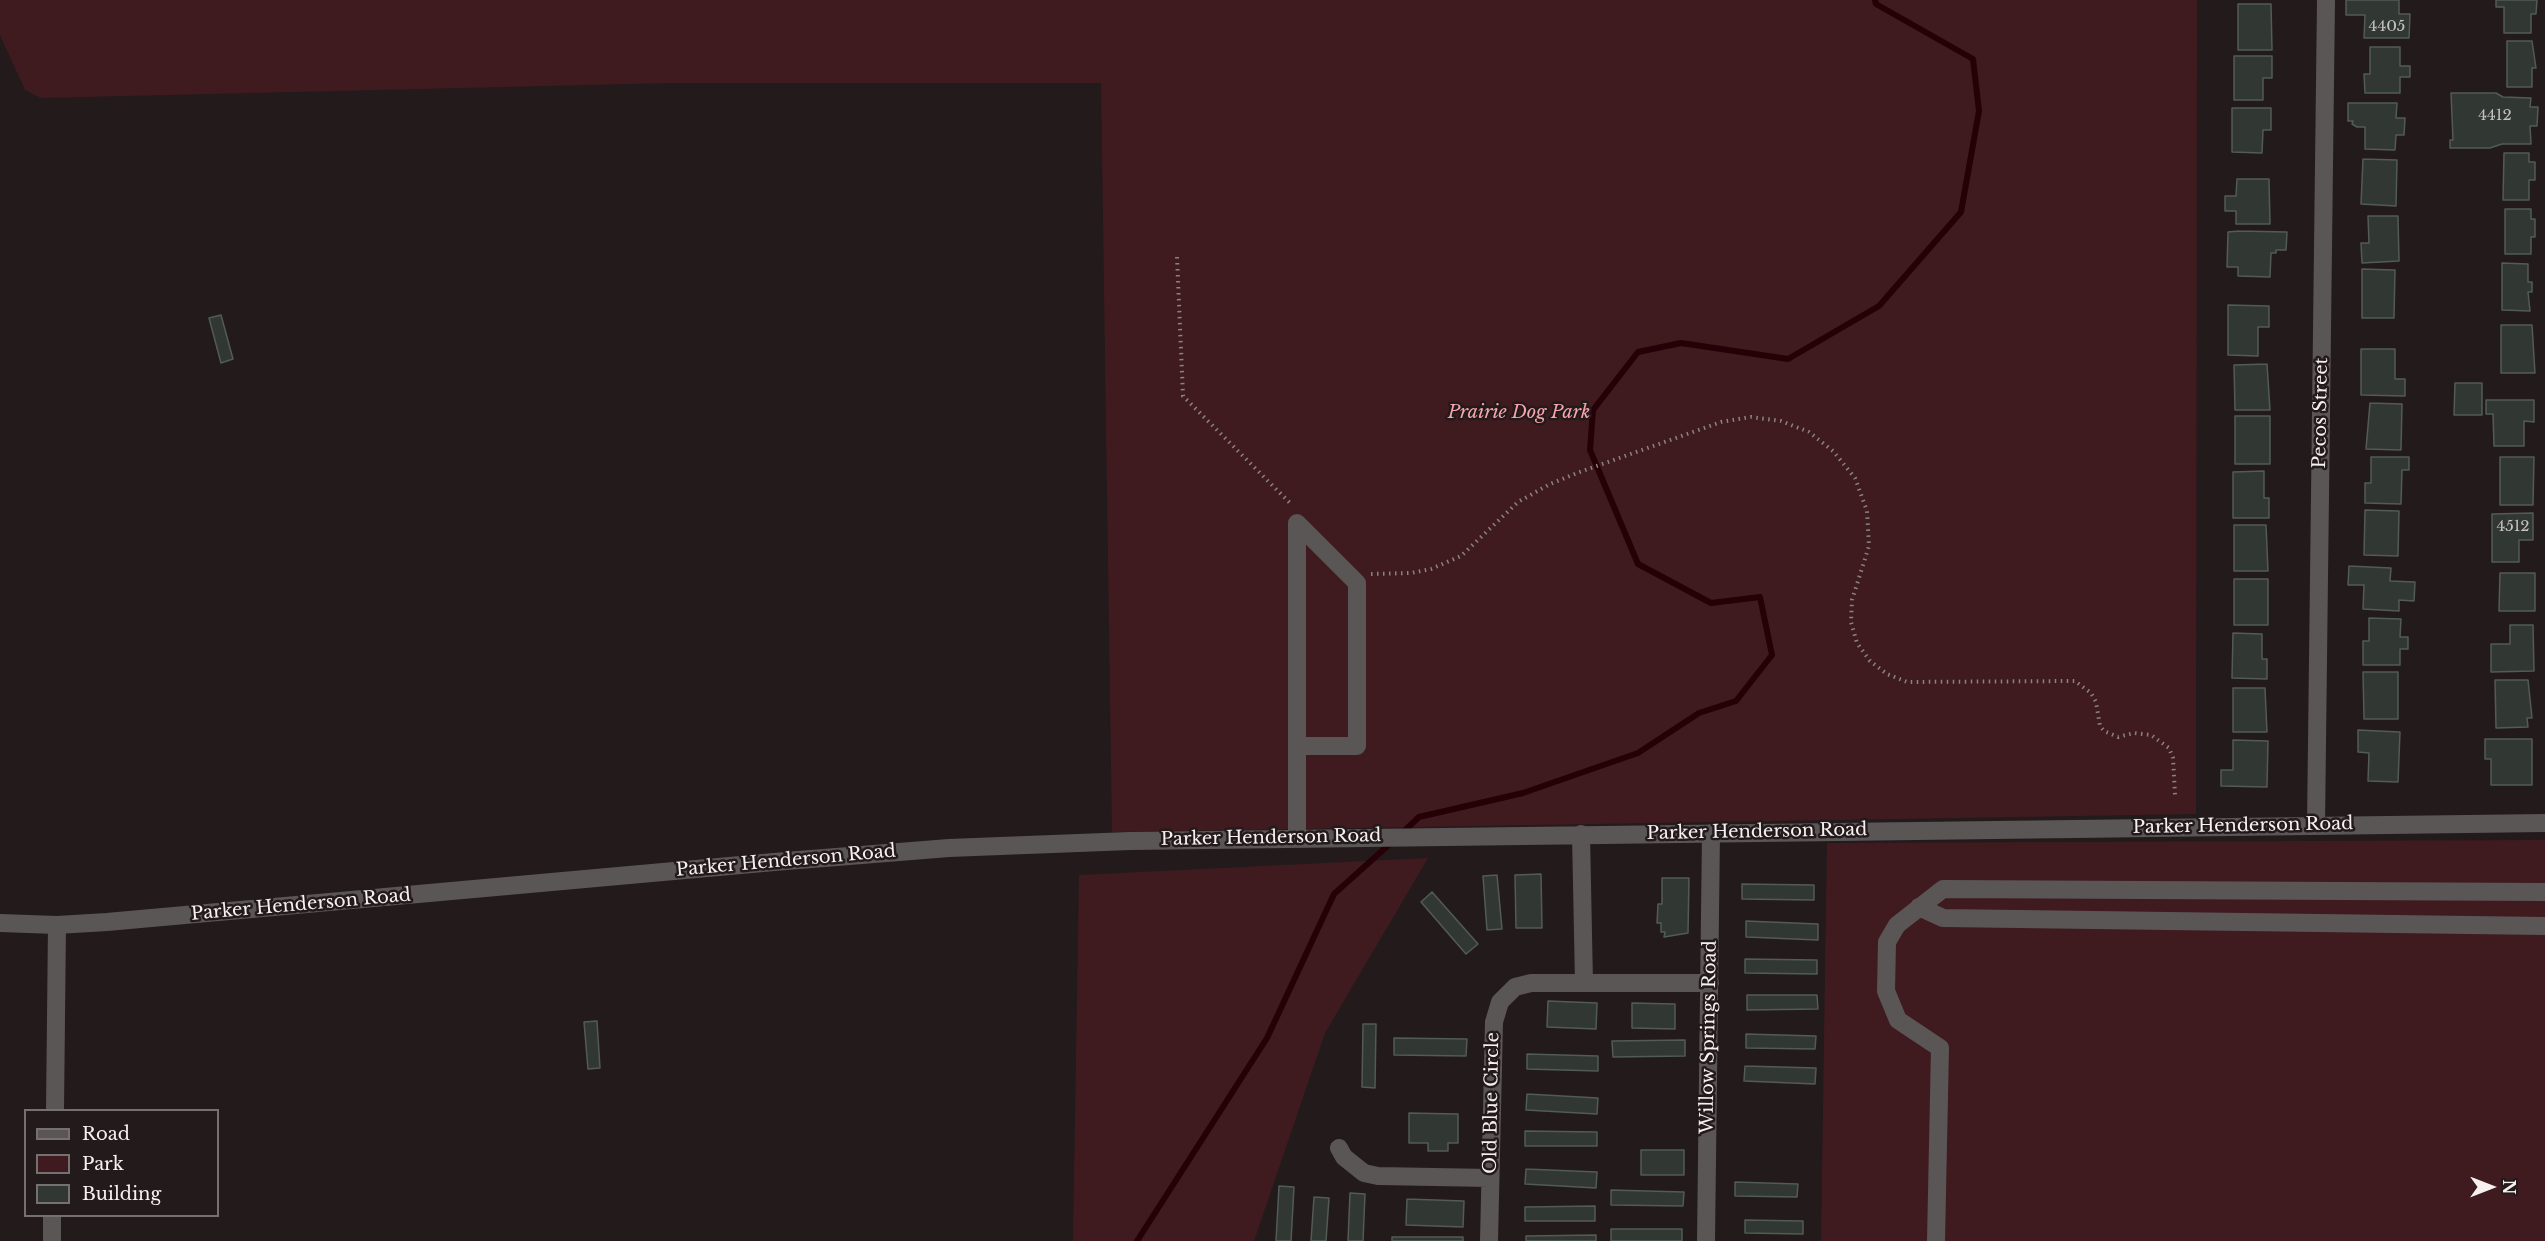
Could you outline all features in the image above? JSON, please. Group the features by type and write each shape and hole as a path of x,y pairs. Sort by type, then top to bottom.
{"street":[{"name":"Pecos Street","path":"2316,825 2326,0"},
{"path":"1297,746 1357,746 1357,583 1297,523 1297,734 1297,746 1297,837"},
{"name":"Parker Henderson Road","path":"0,923 57,925 949,848 1328,836 2545,823"},
{"name":"Willow Springs Road","path":"1706,1241 1712,833"},
{"path":"1581,834 1584,983"},
{"path":"1936,1241 1940,1048 1898,1020 1886,991 1887,942 1897,925 1943,889 2545,892"},
{"path":"1919,907 1943,918 2545,926"},
{"path":"55,1109 57,925"},
{"name":"Old Blue Circle","path":"1489,1241 1494,1022 1500,1002 1515,987 1531,983 1710,983"},
{"path":"1339,1148 1344,1157 1364,1173 1378,1176 1490,1178"},
{"path":"52,1217 52,1241"}],"path":[{"path":"1177,257 1183,396 1295,508"},
{"path":"1363,573 1411,573 1431,569 1461,556 1518,502 1550,484 1577,473 1731,420 1751,417 1781,421 1809,432 1833,451 1855,478 1867,511 1869,546 1852,600 1851,622 1857,643 1870,661 1887,674 1907,682 2075,681 2091,693 2096,702 2098,719 2104,731 2118,737 2134,734 2151,735 2169,748 2173,758 2175,795"}],"green space":[{"name":"Prairie Dog Park","path":"0,0 2197,0 2196,814 1112,832 1101,83 671,83 41,98 25,90 0,35"},
{"path":"2545,840 2545,1241 1821,1241 1827,843"},
{"path":"1428,858 1325,1033 1254,1241 1073,1241 1079,875"}],"building":[{"path":"2346,0 2399,0 2399,14 2410,14 2409,38 2364,38 2365,15 2346,15"},
{"path":"2496,0 2537,0 2536,14 2531,14 2531,33 2504,33 2504,7 2496,7"},
{"path":"2238,4 2271,4 2272,50 2238,50"},
{"path":"2507,41 2532,41 2536,68 2532,68 2532,87 2507,87"},
{"path":"2370,47 2400,47 2400,66 2410,66 2410,77 2400,77 2400,93 2365,93 2364,74 2370,74"},
{"path":"2234,56 2272,56 2272,78 2263,78 2263,100 2234,100"},
{"path":"2451,93 2496,93 2503,97 2531,98 2530,107 2538,107 2537,126 2530,126 2531,144 2502,144 2490,148 2450,148 2450,140 2453,140"},
{"path":"2348,103 2397,103 2396,118 2405,118 2404,135 2396,135 2395,150 2365,149 2365,127 2357,127 2352,124 2353,121 2348,121"},
{"path":"2232,108 2271,108 2271,130 2263,130 2262,153 2232,152"},
{"path":"2504,153 2529,153 2529,162 2535,162 2535,180 2529,180 2529,200 2503,200"},
{"path":"2363,159 2397,160 2396,206 2361,204"},
{"path":"2237,179 2269,179 2270,224 2236,224 2236,211 2225,211 2225,196 2236,196"},
{"path":"2505,209 2531,209 2531,219 2535,219 2535,237 2531,237 2531,254 2505,254"},
{"path":"2368,216 2398,216 2399,261 2362,263 2361,243 2369,243"},
{"path":"2228,232 2287,232 2286,250 2276,250 2276,253 2271,253 2270,277 2238,276 2238,267 2227,267"},
{"path":"2502,263 2528,264 2528,282 2532,282 2532,292 2528,292 2530,311 2502,310"},
{"path":"2362,269 2395,270 2394,318 2362,318"},
{"path":"2228,305 2269,306 2269,327 2258,327 2258,356 2228,355"},
{"path":"221,315 233,359 221,363 209,318"},
{"path":"2501,325 2532,325 2535,373 2501,373"},
{"path":"2361,349 2395,349 2395,379 2405,379 2405,396 2361,395"},
{"path":"2267,364 2270,410 2235,410 2234,365"},
{"path":"2455,383 2482,383 2482,415 2454,415"},
{"path":"2486,400 2534,400 2534,422 2524,421 2524,446 2494,446 2493,414 2486,414"},
{"path":"2370,403 2402,404 2401,450 2366,449"},
{"path":"2235,416 2270,416 2270,464 2235,464"},
{"path":"2371,457 2409,457 2409,470 2402,470 2401,504 2365,503 2365,483 2371,483"},
{"path":"2500,457 2534,457 2533,505 2500,505"},
{"path":"2264,471 2264,498 2269,498 2269,518 2233,518 2233,472"},
{"path":"2365,510 2399,511 2398,556 2364,555"},
{"path":"2533,513 2533,540 2519,540 2519,562 2492,562 2492,514"},
{"path":"2234,525 2266,525 2268,571 2234,571"},
{"path":"2349,566 2391,568 2390,581 2415,582 2414,601 2399,600 2399,611 2363,609 2364,585 2348,585"},
{"path":"2500,573 2535,573 2535,611 2499,611"},
{"path":"2234,579 2268,579 2268,625 2234,625"},
{"path":"2369,618 2401,619 2400,637 2408,637 2408,649 2400,649 2400,665 2363,665 2363,641 2369,641"},
{"path":"2510,625 2533,625 2534,671 2491,672 2491,644 2510,644"},
{"path":"2233,633 2262,634 2262,659 2267,659 2267,679 2232,678"},
{"path":"2363,672 2398,672 2398,719 2364,719"},
{"path":"2495,680 2528,680 2532,718 2527,718 2528,727 2496,728"},
{"path":"2233,688 2265,688 2267,732 2233,732"},
{"path":"2358,730 2400,732 2398,782 2368,781 2369,753 2358,752"},
{"path":"2485,739 2532,739 2532,785 2491,785 2491,759 2485,759"},
{"path":"2233,740 2268,741 2267,787 2221,786 2221,770 2233,770"},
{"path":"1541,874 1542,928 1516,928 1515,875"},
{"path":"1497,875 1502,929 1487,930 1483,876"},
{"path":"1662,878 1689,878 1688,933 1664,937 1665,932 1661,932 1661,923 1657,923 1658,904 1662,904"},
{"path":"1742,884 1814,885 1814,900 1742,899"},
{"path":"1432,892 1478,944 1466,954 1421,902"},
{"path":"1746,921 1818,924 1818,940 1746,937"},
{"path":"1745,959 1817,960 1817,974 1745,973"},
{"path":"1747,995 1817,995 1818,1009 1747,1010"},
{"path":"1548,1001 1597,1003 1596,1029 1547,1027"},
{"path":"1632,1003 1675,1004 1675,1029 1632,1028"},
{"path":"597,1021 600,1068 588,1069 584,1022"},
{"path":"1363,1024 1376,1024 1375,1088 1362,1087"},
{"path":"1746,1034 1816,1036 1815,1049 1746,1048"},
{"path":"1394,1038 1467,1039 1466,1056 1394,1055"},
{"path":"1685,1040 1685,1056 1613,1057 1612,1041"},
{"path":"1527,1054 1598,1056 1598,1071 1527,1069"},
{"path":"1745,1066 1816,1068 1815,1084 1744,1081"},
{"path":"1527,1094 1598,1098 1597,1114 1526,1110"},
{"path":"1409,1113 1458,1114 1458,1143 1448,1143 1448,1151 1428,1151 1428,1143 1409,1143"},
{"path":"1525,1131 1597,1132 1597,1146 1525,1146"},
{"path":"1641,1150 1684,1150 1684,1175 1641,1175"},
{"path":"1526,1169 1597,1172 1596,1188 1525,1184"},
{"path":"1735,1182 1798,1184 1797,1197 1735,1196"},
{"path":"1279,1186 1294,1187 1291,1241 1276,1241"},
{"path":"1611,1190 1684,1192 1683,1206 1611,1205"},
{"path":"1350,1193 1365,1194 1363,1241 1348,1241"},
{"path":"1314,1197 1329,1198 1326,1241 1311,1241"},
{"path":"1407,1199 1464,1201 1463,1227 1406,1225"},
{"path":"1595,1206 1595,1221 1525,1221 1525,1207"},
{"path":"1745,1220 1803,1221 1803,1234 1745,1233"},
{"path":"1611,1229 1682,1229 1682,1241 1611,1241"},
{"path":"1596,1235 1596,1241 1526,1241 1526,1236"},
{"path":"1392,1237 1463,1237 1463,1241 1392,1241"}],"waterway":[{"path":"1402,833 1419,817 1523,793 1638,753 1699,713 1736,701 1772,655 1760,597 1711,603 1638,564 1590,450 1593,410 1638,352 1681,343 1788,359 1879,306 1961,212 1979,111 1973,59 1876,4 1875,0"},
{"path":"1137,1241 1267,1038 1334,894 1392,842"}]}
